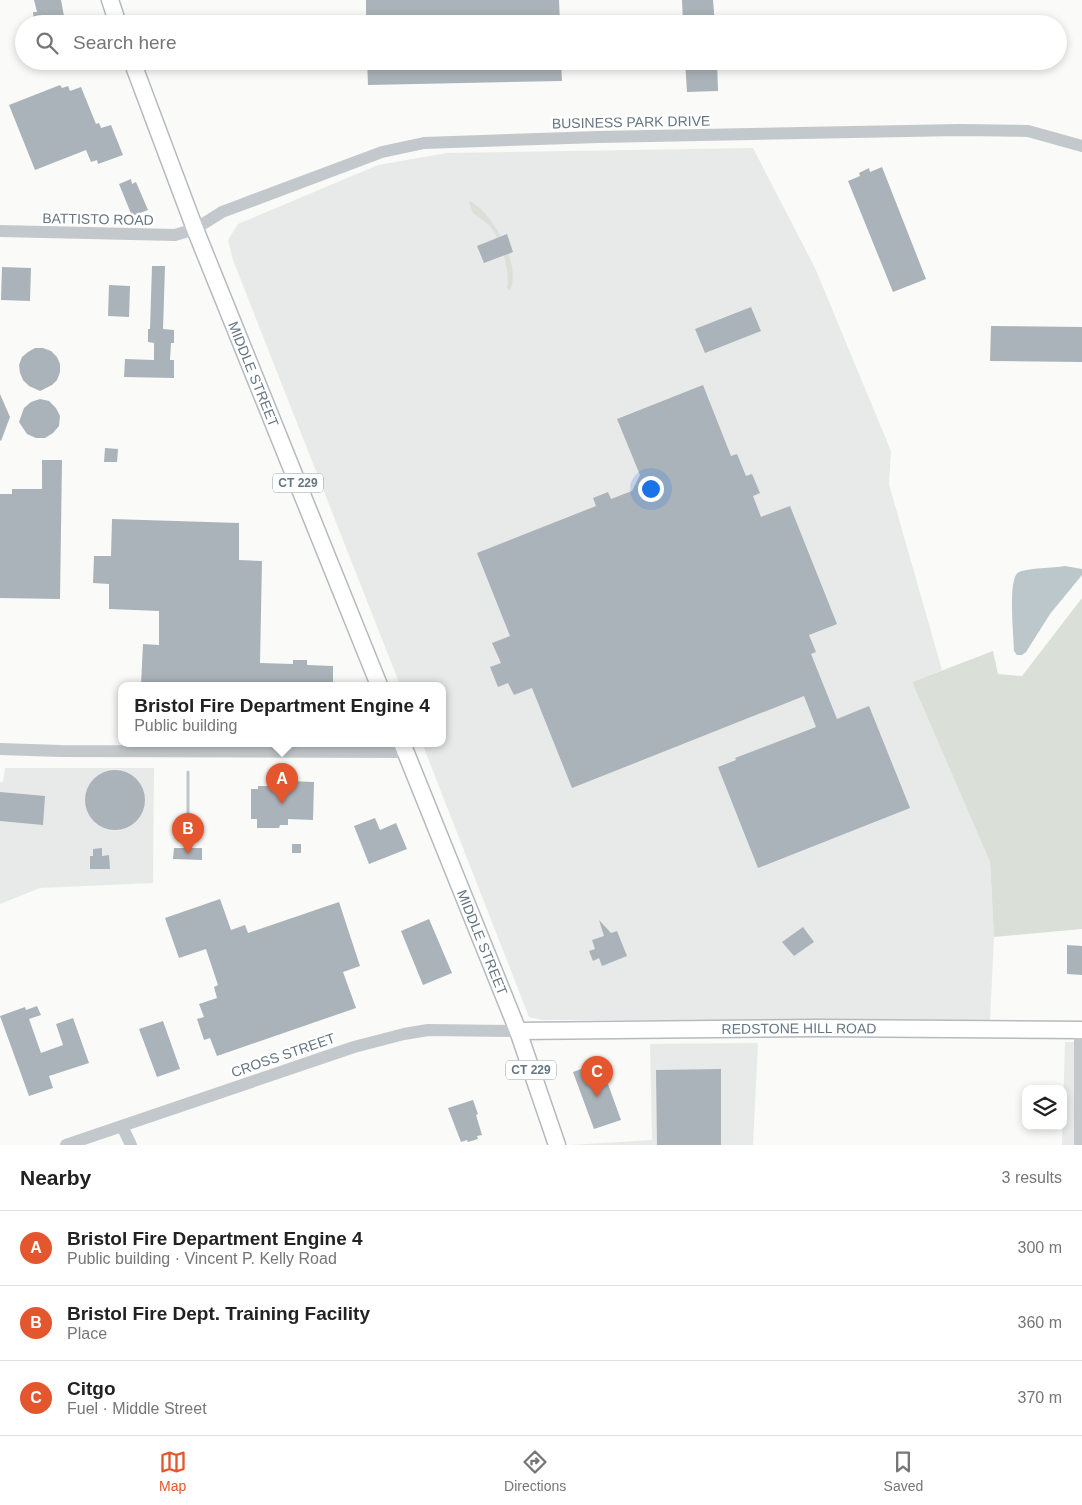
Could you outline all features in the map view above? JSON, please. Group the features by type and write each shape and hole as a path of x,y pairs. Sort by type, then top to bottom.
{"main road":[{"path":"110,0 115,15"},
{"name":"MIDDLE STREET","path":"135,70 195,229 378,682"},
{"name":"MIDDLE STREET","path":"404,747 518,1031 557,1145"},
{"name":"REDSTONE HILL ROAD","path":"518,1031 817,1028 1081,1030"}],"street":[{"name":"BUSINESS PARK DRIVE","path":"195,229 222,212 382,152 424,143 599,137 958,130 1028,131 1082,146"},
{"name":"BATTISTO ROAD","path":"0,231 175,235 195,229"},
{"path":"0,749 69,751 404,747"},
{"name":"CROSS STREET","path":"66,1145 354,1047 404,1034 428,1030 518,1031"},
{"path":"1080,1145 1081,1030"},
{"path":"122,1126 131,1145"}],"shaded area":[{"path":"753,148 815,268 891,451 889,484 942,670 912,682 990,862 994,937 990,1020 542,1020 529,1017 424,747 446,747 446,682 399,682 233,260 228,240 238,224 378,165 447,153"},
{"path":"470,201 488,217 496,228 509,254 513,280 510,290 507,288 508,281 504,255 497,238 489,225 473,213"},
{"path":"1065,566 1082,569 1082,575 1050,614 1026,652 1022,655 1017,655 1014,651 1012,608 1015,576 1023,571"},
{"path":"1082,598 1082,929 994,937 990,862 912,682 993,651 998,674 1022,676"},
{"path":"5,768 154,768 153,883 40,888 0,904 0,782 3,782"},
{"path":"1065,1042 1082,1042 1082,1145 1062,1145 1062,1130 1067,1130 1067,1085 1064,1085"},
{"path":"758,1043 753,1145 570,1145 652,1140 650,1044"}],"building":[{"path":"34,0 61,0 64,15 33,15 33,12 37,12"},
{"path":"366,0 559,0 560,15 366,15"},
{"path":"682,0 713,0 714,15 683,15"},
{"path":"367,70 561,70 562,81 368,85"},
{"path":"686,70 717,70 718,91 687,92"},
{"path":"60,85 62,88 68,86 70,91 81,87 96,124 99,123 101,128 111,125 123,155 98,164 97,160 91,162 86,150 35,170 9,105"},
{"path":"882,167 926,279 893,292 848,181 860,176 859,173 869,168 870,172"},
{"path":"131,179 132,184 136,182 148,210 132,216 119,184"},
{"path":"507,234 513,252 484,263 477,246"},
{"path":"152,266 165,266 163,329 174,330 174,343 171,343 170,360 174,360 174,378 124,377 125,359 154,360 154,343 148,342"},
{"path":"2,267 31,268 30,301 1,300"},
{"path":"109,285 130,286 129,317 108,316"},
{"path":"751,307 761,331 705,353 695,329"},
{"path":"991,326 1082,327 1082,362 990,361"},
{"path":"35,348 51,351 57,357 60,364 57,380 40,391 29,386 23,380 19,365 22,357"},
{"path":"703,385 731,456 737,454 746,476 752,474 760,493 753,496 761,517 790,506 837,624 809,635 816,652 811,654 837,719 869,706 910,808 758,868 718,767 736,760 735,758 816,727 804,696 572,788 532,688 514,695 508,683 498,687 490,667 501,663 492,643 510,636 477,553 596,506 593,498 608,492 611,499 632,491 640,475 617,419"},
{"path":"0,394 10,417 1,441 0,440"},
{"path":"40,399 49,401 56,408 60,416 59,426 45,438 36,438 27,434 19,422 24,408 31,402"},
{"path":"105,448 118,449 117,462 104,462"},
{"path":"42,460 62,460 60,599 0,598 0,494 12,494 12,489 42,489"},
{"path":"112,519 239,523 239,560 262,561 260,663 293,664 293,660 307,660 307,665 333,666 333,682 141,682 143,644 159,645 159,611 109,609 109,584 93,583 94,556 111,556"},
{"path":"115,770 131,775 136,779 140,784 145,800 140,816 136,821 131,825 115,830 99,825 94,821 90,816 85,800 90,784 94,779 99,775"},
{"path":"291,779 291,781 314,782 313,820 288,819 288,825 280,825 279,828 257,828 257,819 251,819 251,789 258,789 258,786 281,786 281,782"},
{"path":"0,792 45,796 43,825 0,821"},
{"path":"375,818 380,830 396,823 407,849 369,864 354,826"},
{"path":"292,844 301,844 301,853 292,853"},
{"path":"102,848 102,856 109,855 110,869 90,869 90,856 93,856 93,849"},
{"path":"174,848 202,848 202,860 173,859"},
{"path":"220,899 231,930 245,925 248,933 339,902 360,966 343,972 356,1008 217,1056 210,1038 204,1040 197,1019 204,1017 199,1004 217,998 214,987 218,985 206,949 179,958 165,918"},
{"path":"429,919 452,973 423,985 401,931"},
{"path":"599,920 611,933 617,931 627,956 602,966 599,958 593,961 589,951 595,949 592,940 604,936"},
{"path":"803,927 814,942 794,956 782,942"},
{"path":"1067,945 1082,946 1082,975 1067,974"},
{"path":"37,1006 41,1015 29,1019 41,1053 63,1045 56,1024 73,1018 89,1063 49,1076 53,1088 29,1096 0,1016 25,1007 26,1010"},
{"path":"163,1021 180,1069 157,1077 139,1029"},
{"path":"600,1062 621,1120 594,1129 573,1072"},
{"path":"721,1069 721,1145 657,1145 656,1070"},
{"path":"473,1100 482,1135 477,1136 478,1139 461,1142 448,1108"}],"waterway":[{"path":"188,772 188,831"}],"place":[{"name":"Bristol Fire Department Engine 4","path":"282,804"},
{"name":"Bristol Fire Dept. Training Facility","path":"188,854"},
{"name":"Citgo","path":"597,1097"}]}
